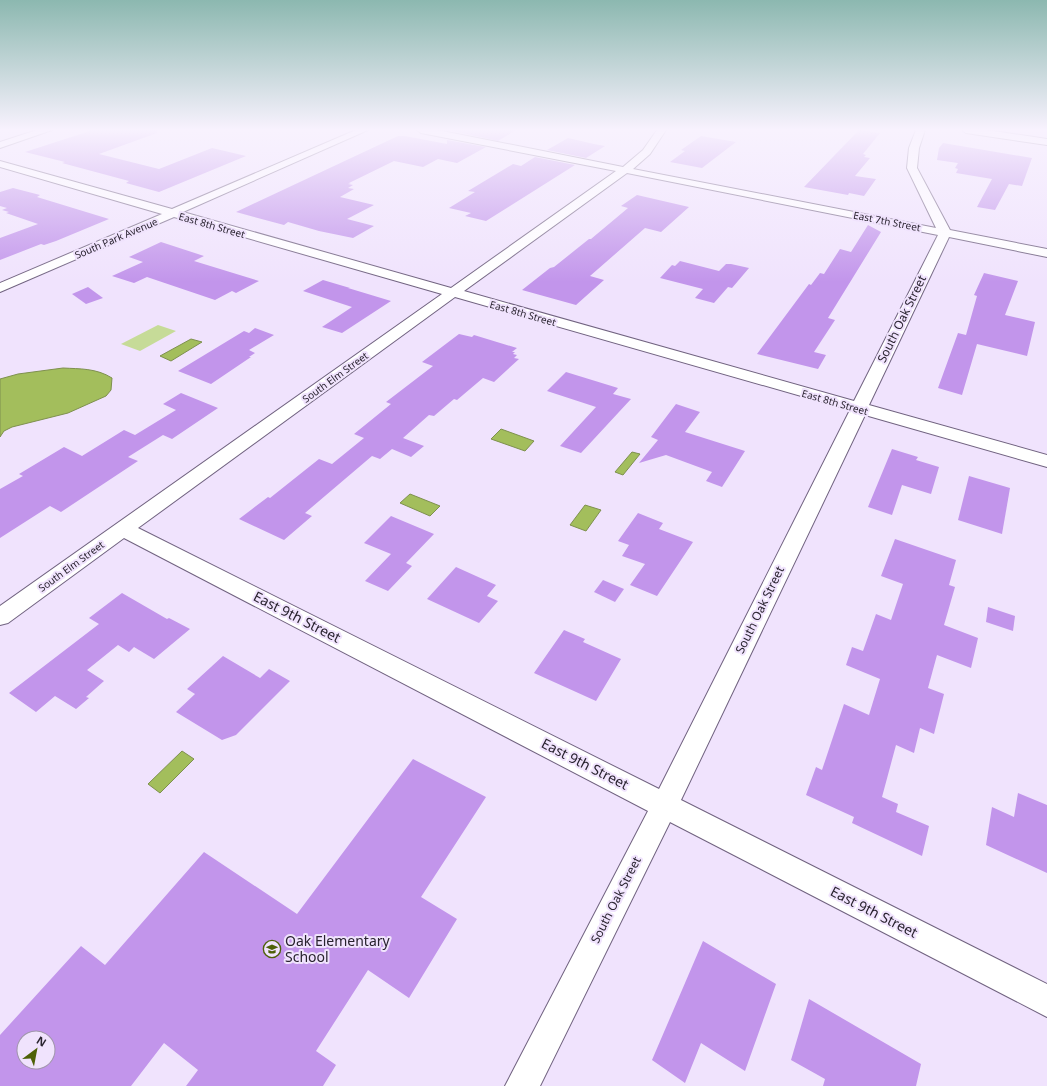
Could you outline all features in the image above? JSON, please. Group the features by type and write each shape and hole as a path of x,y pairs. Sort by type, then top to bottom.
{"street":[{"name":"East 8th Street","path":"59,181 1047,462"},
{"name":"South Park Avenue","path":"0,288 247,181"},
{"name":"South Elm Street","path":"0,617 610,181"},
{"name":"East 7th Street","path":"680,181 1047,253"},
{"path":"919,181 945,232"},
{"name":"South Oak Street","path":"522,1086 665,805 945,232"},
{"name":"East 9th Street","path":"123,529 1047,1001"}],"shaded area":[{"path":"158,325 176,331 140,351 121,344"},
{"path":"191,339 202,342 171,361 160,356"},
{"path":"63,368 100,372 112,378 111,390 106,396 68,413 12,427 4,431 0,437 0,379 18,374"},
{"path":"501,429 534,441 525,451 491,439"},
{"path":"632,452 640,454 623,475 615,472"},
{"path":"410,494 440,506 430,516 400,503"},
{"path":"585,505 601,510 586,531 570,525"},
{"path":"182,751 194,759 160,793 148,784"}],"building":[{"path":"128,181 186,181 159,192 126,183 129,181"},
{"path":"303,181 354,181 348,184 353,185 348,188 354,189 340,197 374,205 347,219 374,226 353,238 319,231 288,222 284,225 236,212"},
{"path":"485,181 550,181 486,221 465,216 471,213 449,208 475,192 468,191"},
{"path":"810,181 875,181 864,196 849,193 848,195 804,187"},
{"path":"991,181 1024,181 1022,186 1009,184 995,210 977,207"},
{"path":"13,188 40,195 37,197 109,219 56,241 44,245 41,244 0,260 0,238 38,224 6,213 9,212 2,210 7,208 0,206 0,192"},
{"path":"637,195 689,207 661,232 645,228 590,276 604,280 576,305 522,290 591,239 628,208 621,206"},
{"path":"868,225 881,232 828,318 835,320 814,352 826,355 818,369 757,354 809,284 811,285 820,273 824,274 840,249 851,252"},
{"path":"161,242 204,256 194,261 259,281 236,293 232,291 215,300 147,277 134,283 112,276 143,262 129,257"},
{"path":"680,261 719,271 726,264 749,268 732,288 728,287 714,303 695,298 703,289 660,278 672,265 675,266"},
{"path":"984,273 1018,281 1005,315 1035,322 1027,356 977,344 962,395 938,388 958,333 966,335 977,296 974,295"},
{"path":"323,280 391,301 342,333 322,327 352,307 303,291"},
{"path":"88,287 103,298 86,304 72,294"},
{"path":"255,328 274,335 249,350 255,353 211,384 178,371 244,331 249,333"},
{"path":"459,334 472,337 474,335 517,348 512,352 515,352 513,354 517,355 514,358 519,359 494,382 483,378 457,400 454,399 434,416 429,415 403,438 424,446 411,457 392,449 380,459 372,456 305,513 312,516 284,540 239,519 268,497 270,498 319,459 332,464 364,438 354,434 391,404 386,402 433,366 422,362"},
{"path":"566,372 618,388 613,394 631,399 581,453 560,446 596,407 547,391"},
{"path":"181,393 218,408 172,439 163,435 128,457 138,461 61,512 50,506 0,538 0,489 23,476 19,474 64,447 82,456 124,430 135,435 176,410 163,404"},
{"path":"676,404 700,412 685,432 745,451 722,487 706,481 712,472 666,455 639,463 658,440 651,437"},
{"path":"892,449 918,457 916,460 939,467 931,494 902,485 892,515 868,507"},
{"path":"969,476 1010,488 1002,534 958,520"},
{"path":"638,513 663,523 659,529 693,542 657,596 630,585 645,564 622,556 629,545 618,541"},
{"path":"391,516 434,534 406,563 412,566 388,591 365,581 391,554 364,543"},
{"path":"895,539 956,560 949,585 955,587 944,625 978,638 971,668 937,655 928,688 944,694 934,734 920,728 914,753 896,745 882,797 898,804 896,812 929,826 922,856 852,823 854,817 806,795 816,767 822,770 844,704 869,715 880,679 846,665 852,647 863,651 876,614 891,620 903,584 881,576"},
{"path":"456,567 496,585 487,596 498,601 479,623 427,599"},
{"path":"603,580 624,589 615,602 594,592"},
{"path":"122,593 167,619 169,618 190,629 154,659 134,647 129,652 118,645 87,670 104,681 86,697 89,698 76,709 55,696 36,712 9,693 99,624 89,618"},
{"path":"988,607 1015,616 1013,631 986,622"},
{"path":"564,630 585,639 583,642 621,659 596,701 534,673"},
{"path":"223,656 260,678 269,669 290,681 236,735 222,740 176,712 195,694 187,689"},
{"path":"413,759 486,797 421,897 457,919 409,998 368,970 316,1051 336,1065 323,1086 186,1086 198,1070 164,1043 131,1086 0,1086 0,1035 81,946 105,965 204,852 297,914"},
{"path":"1018,793 1047,805 1047,873 986,845 992,807 1014,817"},
{"path":"703,941 776,984 745,1071 701,1043 685,1083 652,1060"},
{"path":"809,999 921,1064 916,1086 823,1086 825,1079 791,1060"}],"place":[{"name":"Oak Elementary School","path":"272,949"}]}
